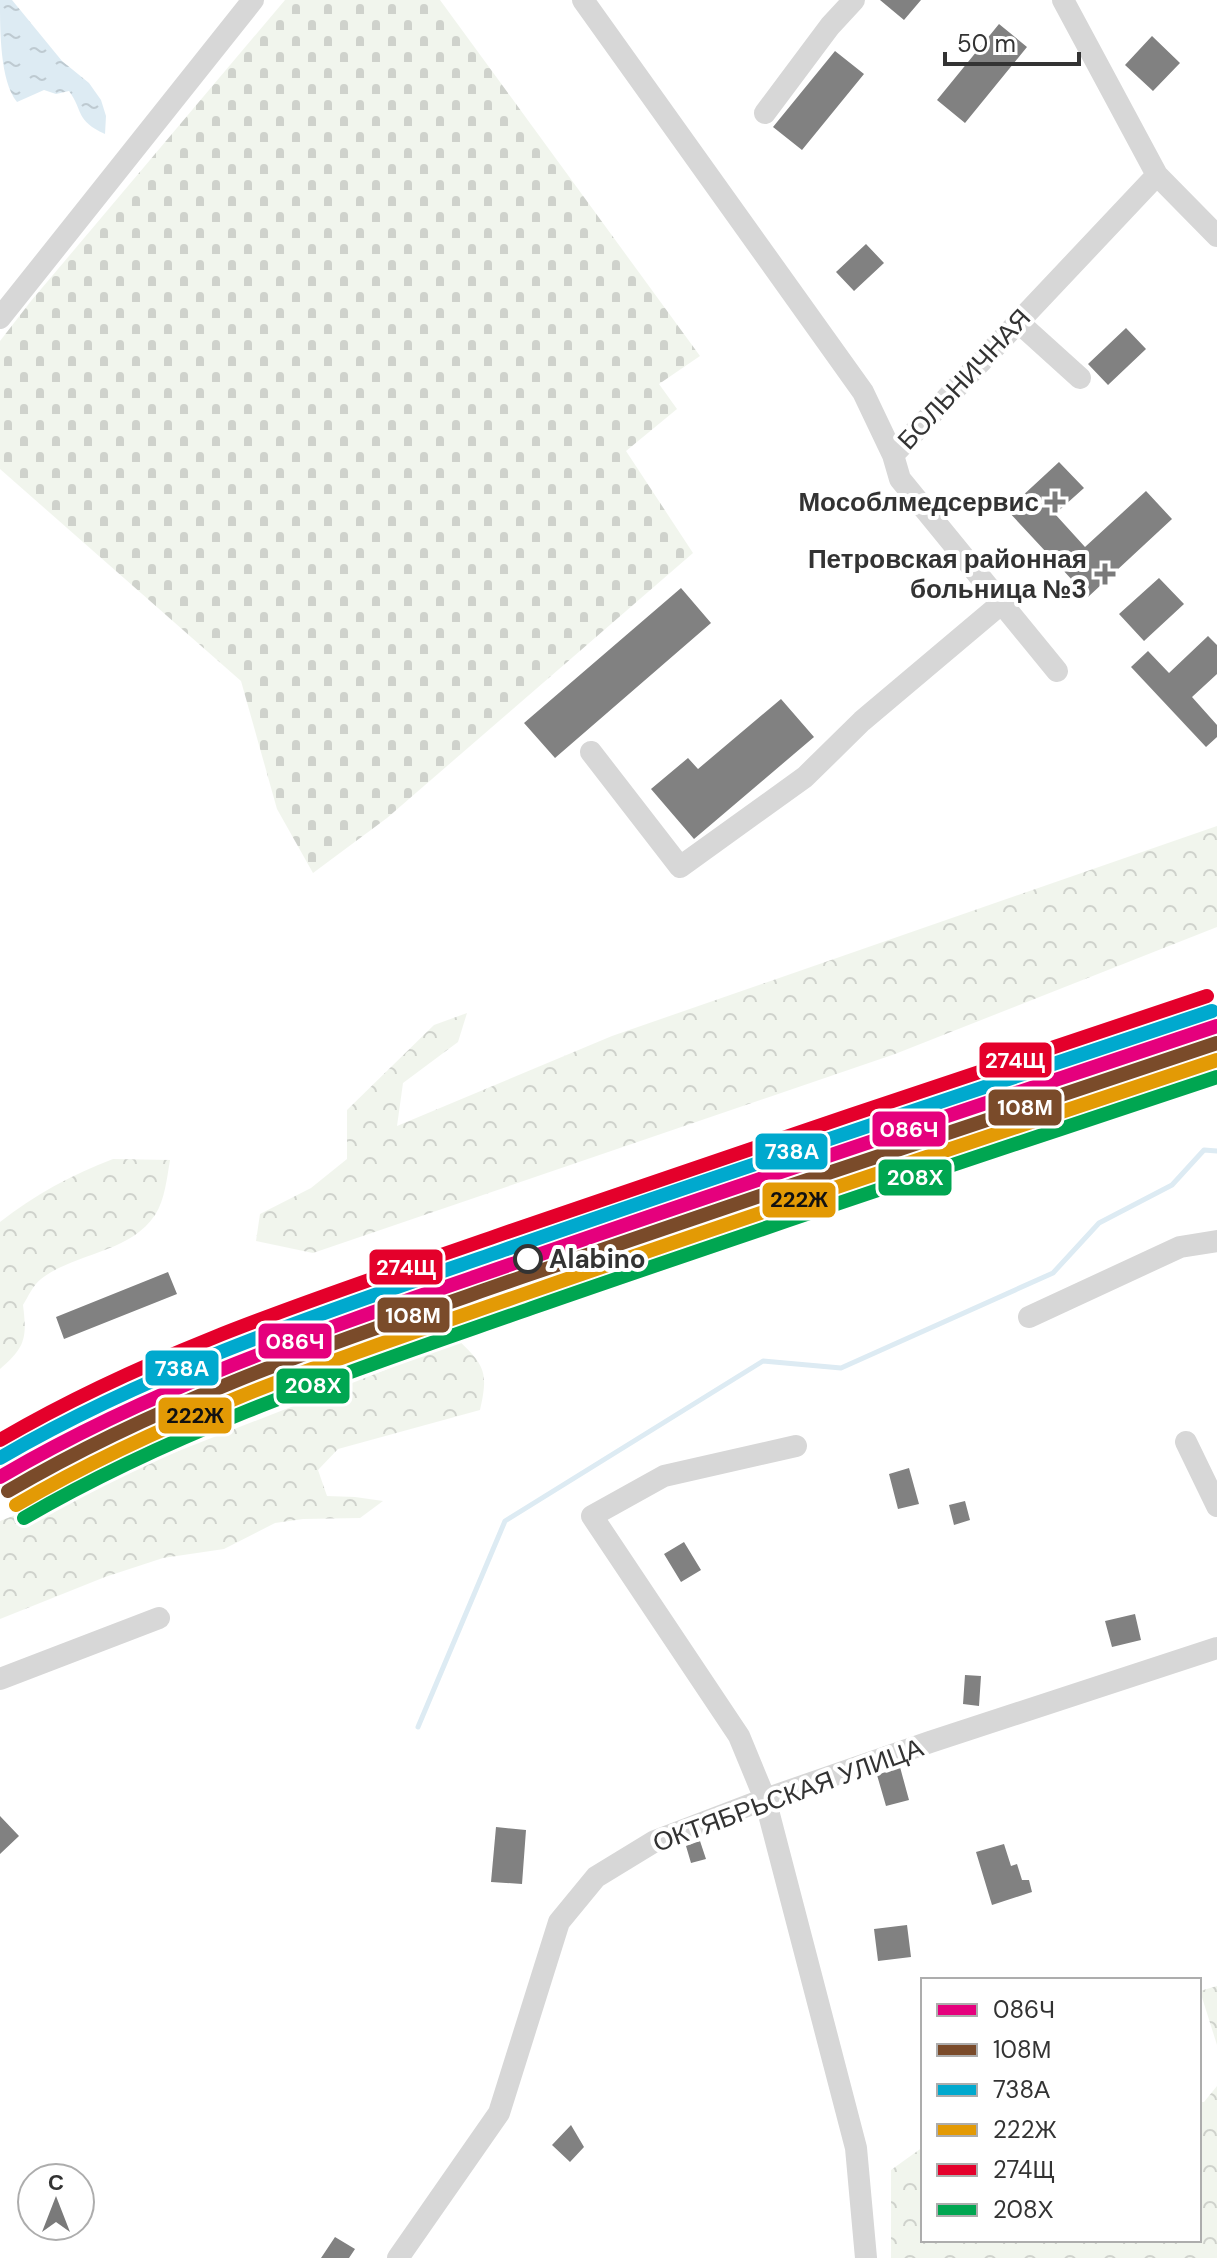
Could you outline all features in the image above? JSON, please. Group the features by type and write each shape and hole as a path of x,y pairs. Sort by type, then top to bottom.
{"street":[{"path":"0,318 253,0"},
{"path":"583,0 863,392 893,455"},
{"path":"765,113 830,26 854,0"},
{"path":"1063,0 1157,175 1217,236"},
{"name":"БОЛЬНИЧНАЯ","path":"1057,671 900,479 893,455 1157,175"},
{"path":"1018,322 1080,378"},
{"path":"591,752 680,867 805,777 862,721 1002,603"},
{"path":"1029,1317 1180,1247 1217,1241"},
{"path":"1186,1442 1217,1506"},
{"path":"796,1446 664,1476 592,1516 739,1736 765,1799 856,2148 866,2258"},
{"path":"0,1679 159,1618"},
{"name":"ОКТЯБРЬСКАЯ УЛИЦА","path":"398,2258 499,2113 559,1922 596,1877 655,1841 765,1799 1217,1648"}],"green space":[{"path":"285,0 440,0 700,356 659,384 677,409 626,451 693,553 387,818 313,873 277,809 241,681 0,469 0,341"},
{"path":"1217,826 1217,927 895,1054 313,1253 256,1241 260,1214 311,1188 347,1159 347,1110 434,1025 467,1013 458,1042 403,1083 397,1126 612,1036"},
{"path":"113,1159 170,1160 165,1188 155,1215 131,1237 54,1270 38,1282 23,1305 25,1325 20,1348 0,1369 0,1222 54,1186"},
{"path":"459,1341 475,1357 483,1371 480,1410 338,1449 318,1470 327,1496 383,1501 360,1518 275,1523 224,1549 163,1558 105,1577 0,1619 0,1521"},
{"path":"1217,1986 1217,2045 1201,1994 1201,1991"},
{"path":"1217,2086 1217,2258 891,2258 891,2170 921,2148 921,2242 1201,2242 1201,2102"}],"water":[{"path":"0,0 12,0 62,61 89,83 101,100 106,116 105,134 84,120 69,91 56,94 44,90 17,102 4,69"}],"building":[{"path":"880,0 921,0 904,20"},
{"path":"999,24 1027,47 965,123 937,100"},
{"path":"1152,36 1180,63 1153,91 1125,65"},
{"path":"835,51 864,74 802,150 773,127"},
{"path":"866,244 884,263 854,291 836,272"},
{"path":"1126,328 1146,349 1108,385 1088,364"},
{"path":"1059,462 1084,488 1055,514 1085,547 1146,491 1172,519 1088,597 1007,510"},
{"path":"1159,578 1184,604 1144,641 1119,614"},
{"path":"681,588 711,623 555,758 524,723"},
{"path":"1208,636 1217,645 1217,674 1192,697 1217,725 1217,737 1206,747 1131,667 1148,651 1169,673"},
{"path":"781,699 814,737 694,839 651,789 688,758 698,769"},
{"path":"168,1272 177,1294 64,1339 56,1317"},
{"path":"135,1435 141,1448 107,1462 101,1450"},
{"path":"909,1468 919,1504 898,1509 889,1474"},
{"path":"965,1501 970,1520 954,1525 949,1505"},
{"path":"684,1542 701,1570 681,1582 664,1554"},
{"path":"1135,1614 1141,1640 1112,1647 1105,1621"},
{"path":"965,1675 981,1676 979,1706 963,1704"},
{"path":"900,1767 909,1800 886,1806 877,1775"},
{"path":"0,1816 19,1836 0,1854"},
{"path":"496,1827 526,1830 522,1884 491,1882"},
{"path":"700,1841 706,1859 691,1863 686,1846"},
{"path":"1004,1844 1011,1866 1017,1864 1022,1880 1029,1880 1032,1892 992,1905 976,1852"},
{"path":"907,1925 911,1957 878,1961 874,1929"},
{"path":"571,2125 584,2147 570,2162 552,2145"},
{"path":"335,2237 355,2249 349,2258 321,2258"}],"waterway":[{"path":"418,1727 505,1521 763,1361 841,1368 1053,1273 1099,1223 1172,1185 1204,1150 1217,1151"}],"transit line":[{"name":"274Щ","path":"0,1440 119,1378 306,1302 1207,996"},
{"name":"738А","path":"0,1458 121,1395 310,1318 681,1189 1212,1011"},
{"name":"086Ч","path":"0,1477 125,1412 189,1383 319,1332 692,1202 1217,1026"},
{"name":"108М","path":"8,1491 132,1426 260,1371 522,1277 1217,1043"},
{"name":"222Ж","path":"16,1505 139,1440 266,1386 699,1234 1217,1060"},
{"name":"208Х","path":"24,1518 146,1455 337,1377 703,1249 1217,1077"}],"place":[{"name":"Мособлмедсервис","path":"1055,502"},
{"name":"Петровская районная больница №3","path":"1105,574"},
{"name":"Alabino","path":"528,1259"}]}
